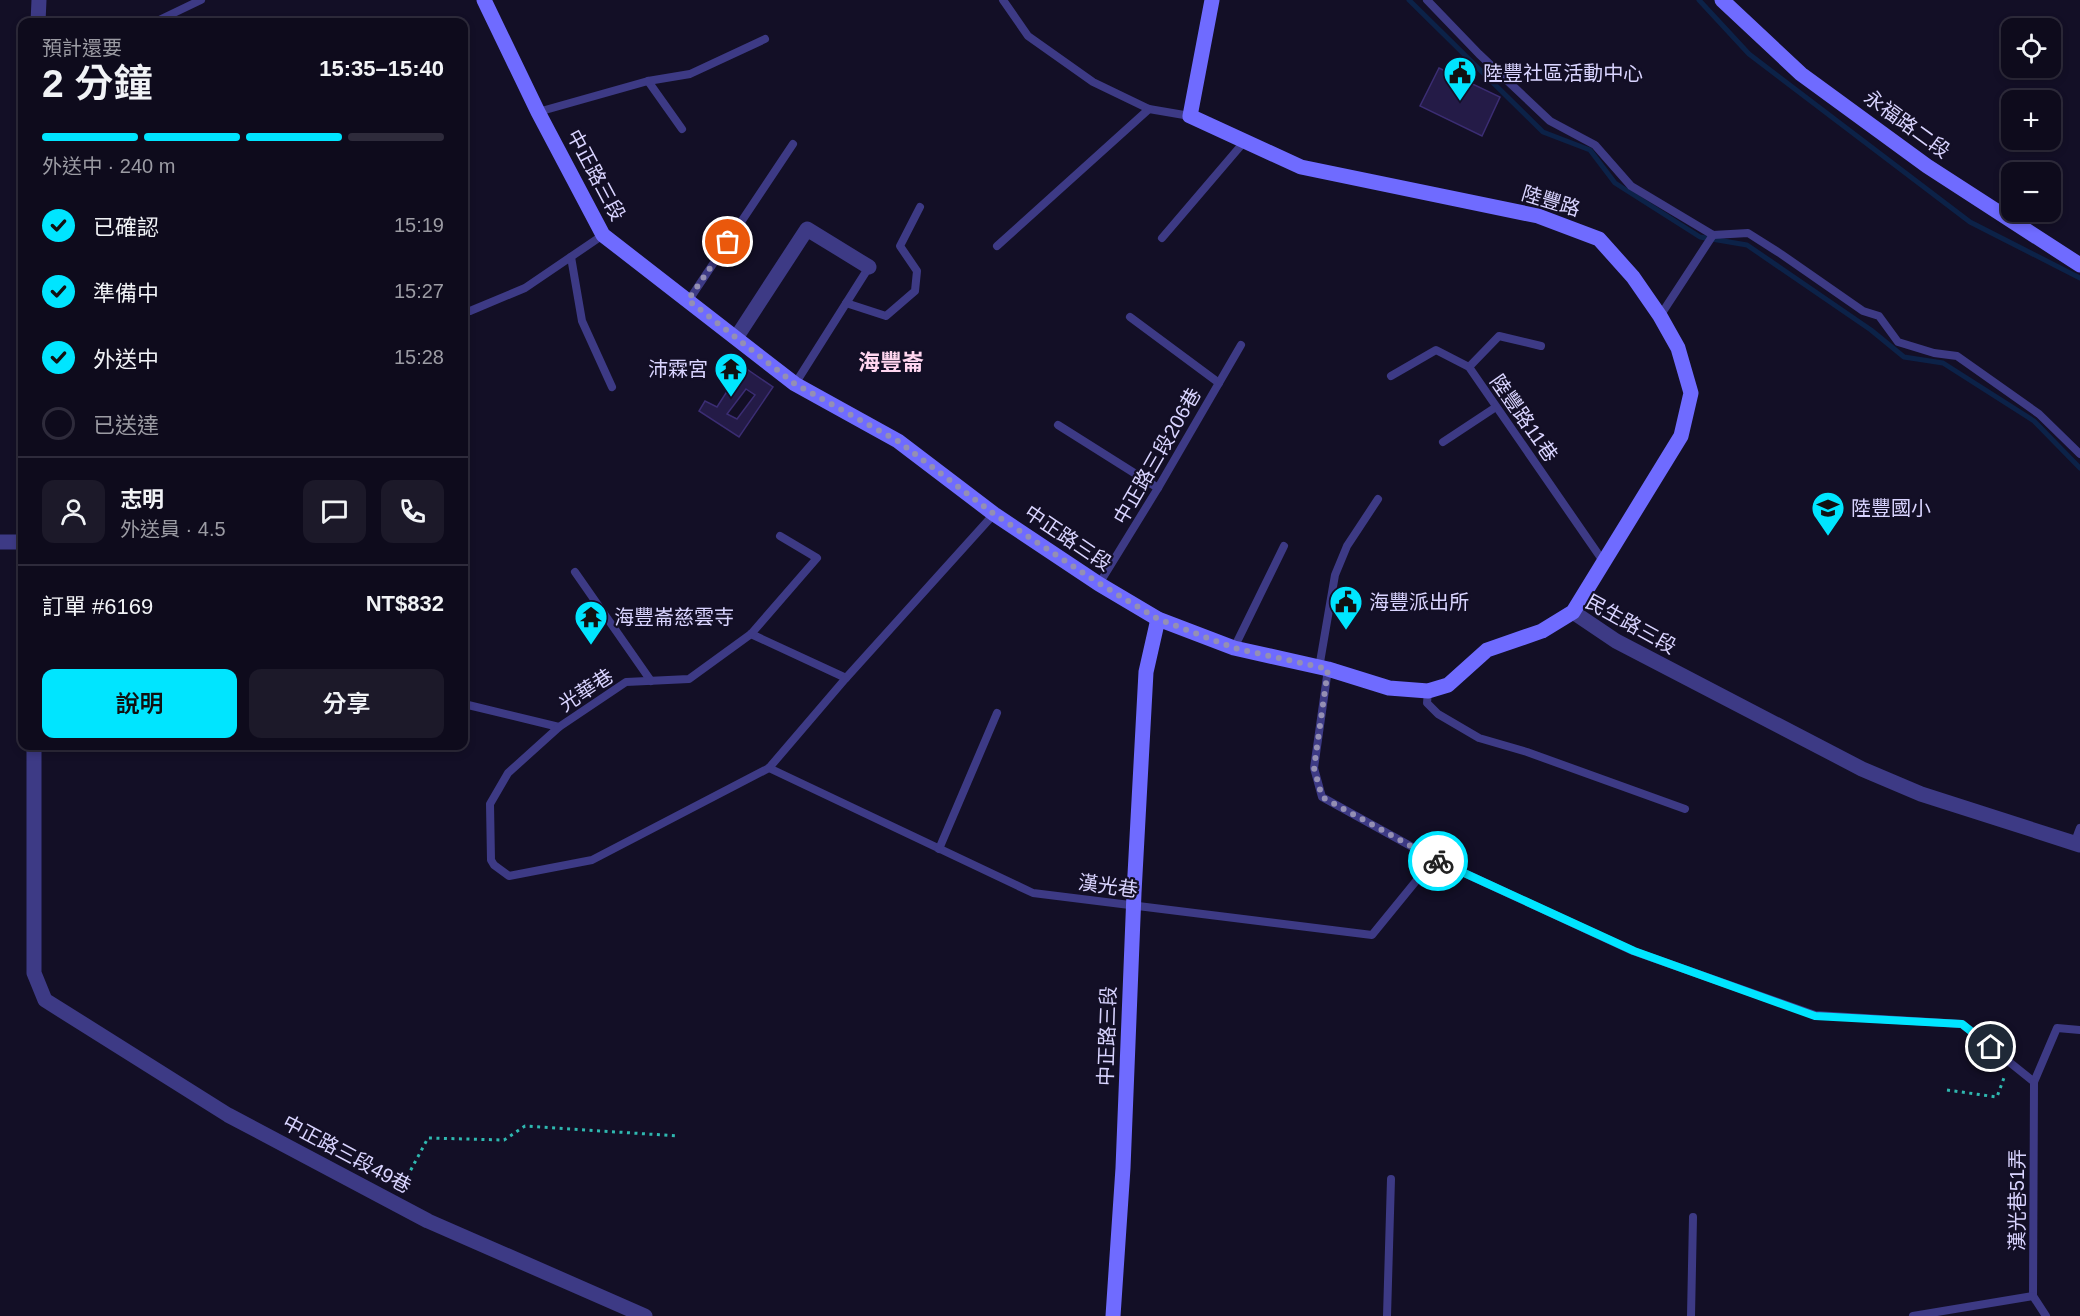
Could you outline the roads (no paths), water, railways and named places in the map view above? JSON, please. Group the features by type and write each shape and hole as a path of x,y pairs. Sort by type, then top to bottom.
{"street":[{"path":"38,18 39,0"},
{"name":"中正路三段","path":"484,0 538,112 603,235 795,384 898,441 994,514 1158,619 1146,672 1113,1316"},
{"path":"1190,116 1212,0"},
{"name":"永福路二段","path":"1722,0 1811,81 1927,166 2080,265"},
{"name":"陸豐路","path":"1190,116 1301,167 1538,216 1599,238 1633,278 1660,316 1678,348 1691,393 1681,436 1573,612"},
{"path":"736,338 807,229 869,267"},
{"path":"0,542 18,542"},
{"name":"民生路三段","path":"1158,619 1234,648 1323,669 1389,688 1428,691 1448,685 1487,650 1542,631 1573,612 1616,641 1862,769 1921,794 2077,845"},
{"name":"中正路三段49巷","path":"34,750 34,973 45,1000 228,1115 428,1221 645,1316"}],"lane":[{"path":"163,18 201,0"},
{"path":"1003,0 1028,36 1093,82 1149,109 1190,116"},
{"path":"1427,0 1479,54 1550,121 1595,145 1631,186 1713,235 1748,233 1863,311 1879,316 1898,342 1958,356 2039,414 2080,454"},
{"path":"538,112 648,81 690,74 765,39"},
{"path":"648,81 682,129"},
{"path":"997,246 1149,109"},
{"path":"1162,238 1245,142"},
{"path":"688,300 793,144"},
{"path":"846,303 886,316 915,291 917,271 900,246 920,207"},
{"path":"468,311 525,288 603,235"},
{"path":"1660,316 1713,235"},
{"path":"571,257 582,321 612,387"},
{"path":"795,384 869,267"},
{"path":"1130,317 1219,383"},
{"path":"1469,367 1499,336 1541,346"},
{"name":"中正路三段206巷","path":"1100,584 1241,345"},
{"name":"陸豐路11巷","path":"1391,376 1436,350 1469,367 1603,561"},
{"path":"1443,442 1496,407"},
{"path":"1058,425 1158,488"},
{"path":"1378,499 1347,546 1335,575 1314,768 1322,797 1434,859 1634,951 1815,1016 1962,1024 2034,1082 2057,1028 2080,1030"},
{"path":"559,727 508,773 490,804 491,860 509,876 592,860 769,768 846,678 994,514"},
{"name":"光華巷","path":"468,705 559,727 626,682 688,679 751,634 818,558 780,536"},
{"path":"1234,648 1284,546"},
{"path":"575,572 651,681"},
{"path":"751,634 846,678"},
{"path":"1428,691 1427,703 1438,714 1479,738 1527,752 1685,809"},
{"path":"939,849 997,713"},
{"name":"漢光巷","path":"769,768 1033,892 1133,906 1372,935 1434,859"},
{"path":"2077,845 2080,828"},
{"name":"漢光巷51弄","path":"2033,1296 2034,1082"},
{"path":"1387,1316 1391,1179"},
{"path":"1691,1316 1693,1217"},
{"path":"1913,1316 2033,1296 2046,1316"}],"waterway":[{"path":"1409,0 1543,132 1590,150 1615,183 1700,237 1747,245 1871,330 1904,357 1943,363 2034,421 2080,468"},
{"path":"1699,0 1749,54 1970,222 2080,278"}],"place":[{"name":"陸豐社區活動中心","path":"1460,102"},
{"name":"沛霖宮","path":"731,398"},
{"name":"陸豐國小","path":"1828,537"},
{"name":"海豐派出所","path":"1346,631"},
{"name":"海豐崙慈雲寺","path":"591,646"}],"district":[{"name":"海豐崙","path":"891,362"}]}
